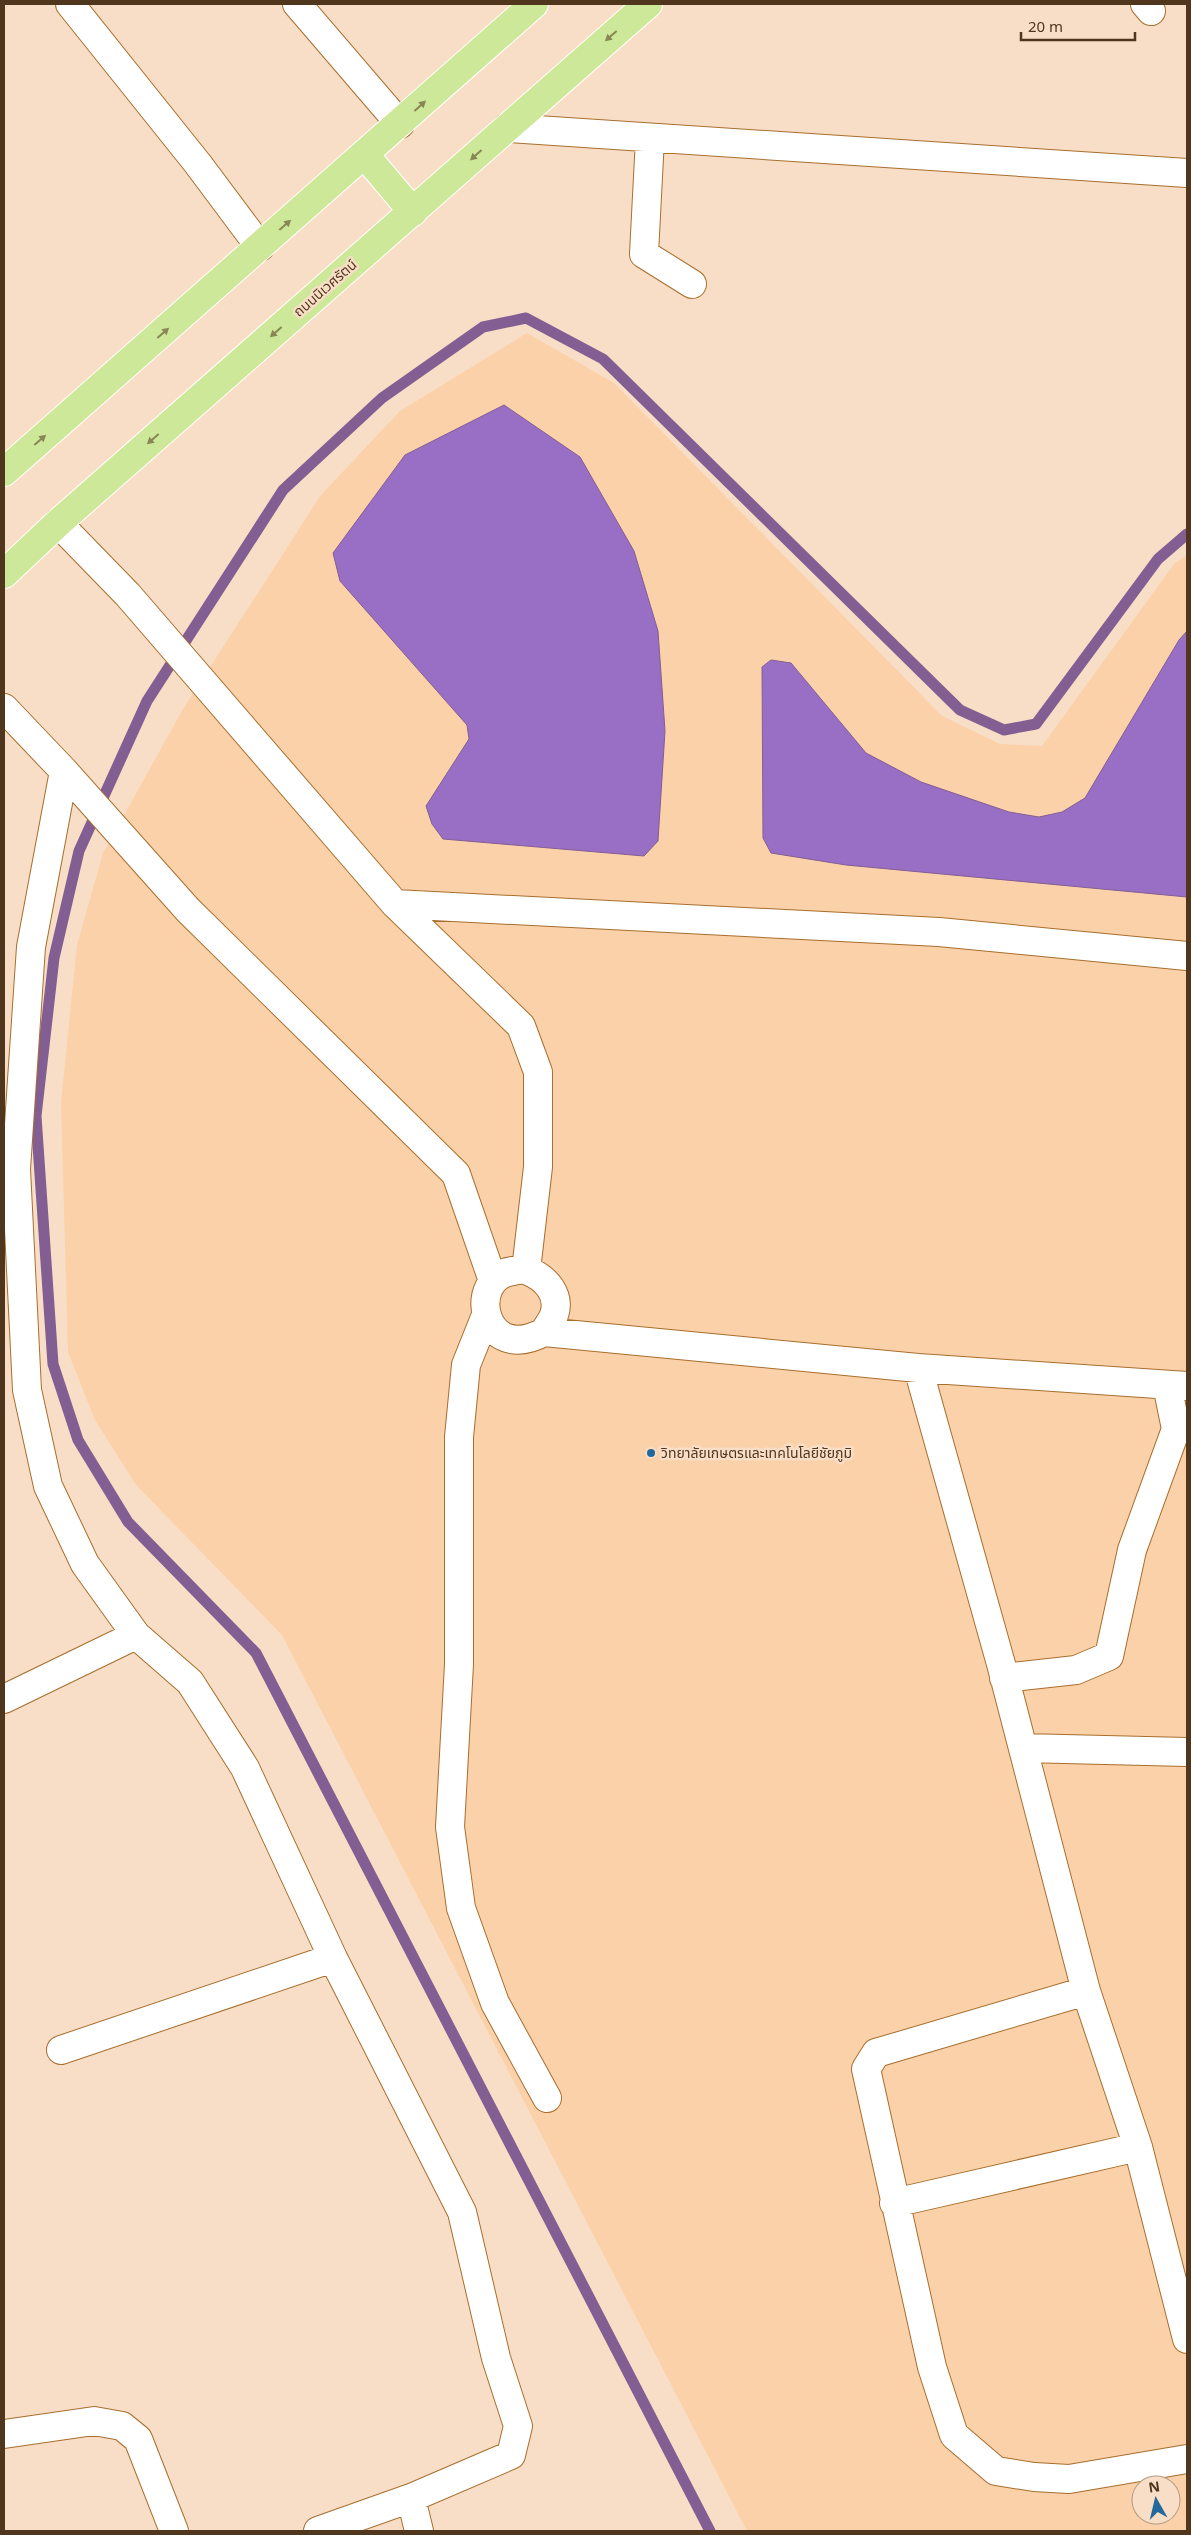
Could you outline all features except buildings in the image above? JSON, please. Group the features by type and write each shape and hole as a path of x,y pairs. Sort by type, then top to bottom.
{"main road":[{"path":"4,472 534,4"},
{"name":"ถนนนิเวศรัตน์","path":"4,574 58,523 648,4"},
{"path":"365,155 413,212"}],"street":[{"path":"70,4 198,164 260,247"},
{"path":"297,4 400,124"},
{"path":"507,128 1187,173"},
{"path":"650,138 644,254 692,284"},
{"path":"58,523 128,595 203,684 396,904 521,1026 538,1072 538,1167 526,1270"},
{"path":"4,708 64,771 188,910 456,1174 493,1281"},
{"path":"64,771 31,947 16,1170 27,1390 48,1486 85,1564 136,1635 190,1682 245,1768 333,1958 462,2212 496,2358 518,2426 511,2455 411,2498 318,2531"},
{"path":"396,904 939,932 1187,956"},
{"path":"486,1316 495,1331 510,1340 528,1340 544,1332 555,1315 555,1295 544,1279 526,1270 508,1272 493,1281 485,1298 486,1316 466,1365 459,1437 459,1664 450,1827 460,1908 495,2003 547,2098"},
{"path":"544,1332 918,1368 1177,1386 1181,1430 1132,1550 1109,1656 1076,1670 1004,1678"},
{"path":"918,1368 1023,1748 1086,1991 1138,2147 1187,2339"},
{"path":"4,1699 136,1635"},
{"path":"1023,1748 1187,1752"},
{"path":"61,2050 333,1958"},
{"path":"1086,1991 876,2053 866,2069 894,2203 932,2367 954,2435 996,2471 1034,2477 1069,2479 1187,2459"},
{"path":"894,2203 1138,2147"},
{"path":"4,2434 94,2421 122,2426 138,2439 174,2531"},
{"path":"411,2498 419,2531"}],"shaded area":[{"name":"วิทยาลัยเกษตรและเทคโนโลยีชัยภูมิ","path":"527,333 614,383 942,716 1000,744 1042,746 1174,564 1187,555 1187,2531 747,2531 282,1635 136,1485 95,1420 68,1352 61,1102 77,945 103,853 183,709 321,495 400,411"},
{"path":"504,405 580,457 634,551 658,631 665,731 658,841 644,856 443,839 432,824 426,806 469,739 467,725 340,581 333,553 405,455"},
{"path":"1187,631 1187,897 846,865 771,853 763,838 762,667 771,660 791,663 866,753 921,782 1009,812 1039,817 1062,812 1085,798 1179,640"}],"waterway":[{"path":"710,2531 256,1653 128,1522 78,1440 53,1364 36,1116 54,958 79,851 147,701 283,490 382,398 483,327 526,318 603,359 960,710 1004,730 1036,724 1158,559 1187,534"}],"place":[{"name":"วิทยาลัยเกษตรและเทคโนโลยีชัยภูมิ","path":"651,1453"}]}
